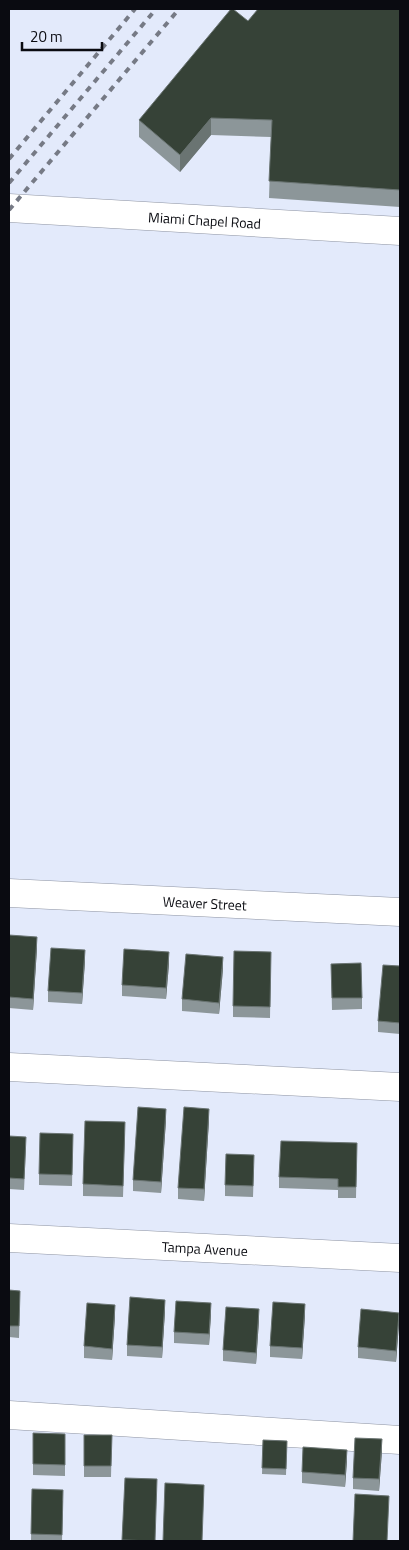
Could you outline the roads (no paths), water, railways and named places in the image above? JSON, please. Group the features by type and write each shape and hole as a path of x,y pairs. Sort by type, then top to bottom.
{"street":[{"name":"Miami Chapel Road","path":"9,208 400,231"},
{"name":"Weaver Street","path":"9,893 400,912"},
{"path":"9,1067 400,1087"},
{"name":"Tampa Avenue","path":"9,1238 400,1258"},
{"path":"9,1415 400,1440"}],"railway":[{"path":"9,159 135,9"},
{"path":"9,183 156,9"},
{"path":"9,210 179,9"}]}
